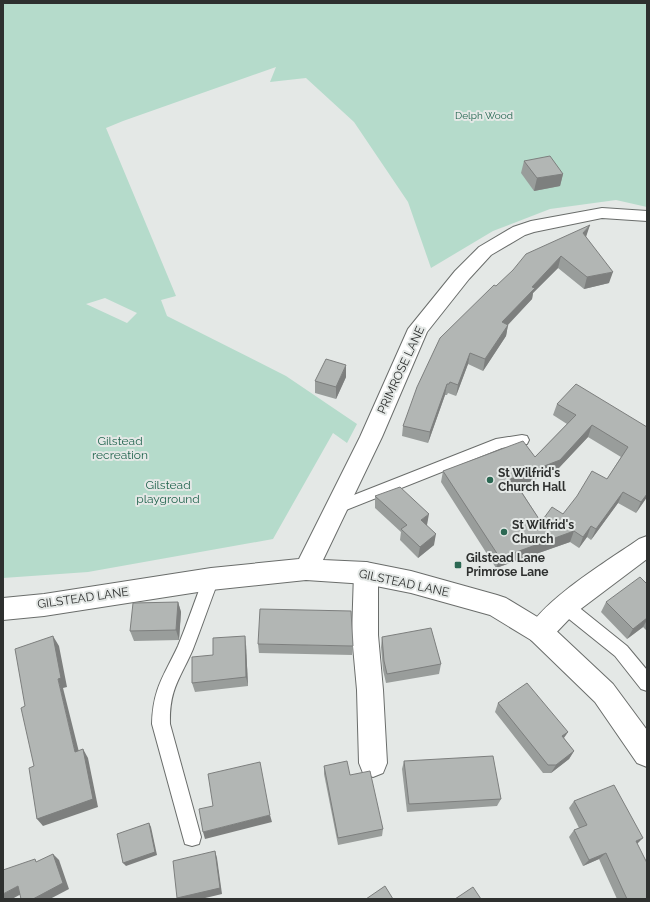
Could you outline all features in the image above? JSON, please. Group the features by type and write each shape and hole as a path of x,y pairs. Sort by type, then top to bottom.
{"street":[{"name":"PRIMROSE LANE","path":"306,570 371,437 418,328 462,275 485,251 519,231 531,227 602,213 647,216"},
{"path":"540,632 565,606 647,546"},
{"name":"GILSTEAD LANE","path":"3,609 44,605 211,579 306,570 366,573 411,582 497,606 540,632 604,693 647,754"},
{"path":"366,573 365,635 370,690 373,763"}],"lane":[{"path":"336,508 501,443 522,440"},
{"path":"192,837 161,724 161,708 168,682 185,648 211,579"},
{"path":"565,606 621,651 647,683"}],"green space":[{"path":"3,3 647,3 647,207 616,200 550,209 493,231 431,268 408,202 354,122 306,78 270,82 276,67 106,128 176,296 161,300 167,316 286,376 357,424 347,443 333,433 273,539 88,572 3,578","holes":["105,298 137,313 127,323 86,304"]}],"building":[{"path":"550,156 563,174 537,178 524,161"},
{"path":"590,225 583,233 613,272 587,277 561,256 532,287 535,288 502,322 508,325 485,359 470,353 458,385 450,382 447,384 430,432 403,426 417,387 440,338 494,285 496,286 513,270 526,254"},
{"path":"326,359 346,365 336,387 315,381"},
{"path":"576,384 647,427 647,494 641,502 623,492 596,529 591,526 583,537 574,531 500,558 443,471 523,441 535,457 576,415 557,404","holes":["592,425 628,447 607,479 592,471 577,496 563,514 552,507 541,522 518,487 508,480 560,460"]},
{"path":"400,487 429,514 421,520 436,534 420,547 401,529 407,525 375,496"},
{"path":"640,577 647,584 647,618 633,629 606,602"},
{"path":"178,602 176,630 130,631 133,603"},
{"path":"260,609 351,611 353,646 258,644"},
{"path":"431,628 441,664 387,674 384,661 382,637"},
{"path":"53,636 61,678 58,679 75,752 83,749 93,799 37,819 29,768 34,766 21,708 25,706 15,649"},
{"path":"245,636 246,677 192,683 192,657 213,655 213,638"},
{"path":"527,683 568,732 562,736 574,751 556,765 548,765 498,703"},
{"path":"493,756 501,799 409,804 404,761"},
{"path":"347,761 350,775 370,771 383,829 338,838 324,766"},
{"path":"260,762 270,815 203,832 199,809 213,806 208,774"},
{"path":"614,785 643,838 636,841 647,863 647,899 627,899 606,853 589,860 574,830 587,825 574,801"},
{"path":"149,823 155,852 123,863 117,834"},
{"path":"215,851 220,888 177,898 173,861"},
{"path":"53,854 63,883 33,899 21,899 18,886 3,894 3,870 35,859 36,862"},
{"path":"385,886 393,899 366,899"},
{"path":"473,887 481,899 455,899"}],"place":[{"name":"St Wilfrid's Church Hall","path":"490,480"},
{"name":"St Wilfrid's Church","path":"504,532"},
{"name":"Gilstead Lane Primrose Lane","path":"458,565"}],"park label":[{"name":"Delph Wood","path":"484,115"},
{"name":"Gilstead recreation","path":"120,448"},
{"name":"Gilstead playground","path":"168,492"}]}
